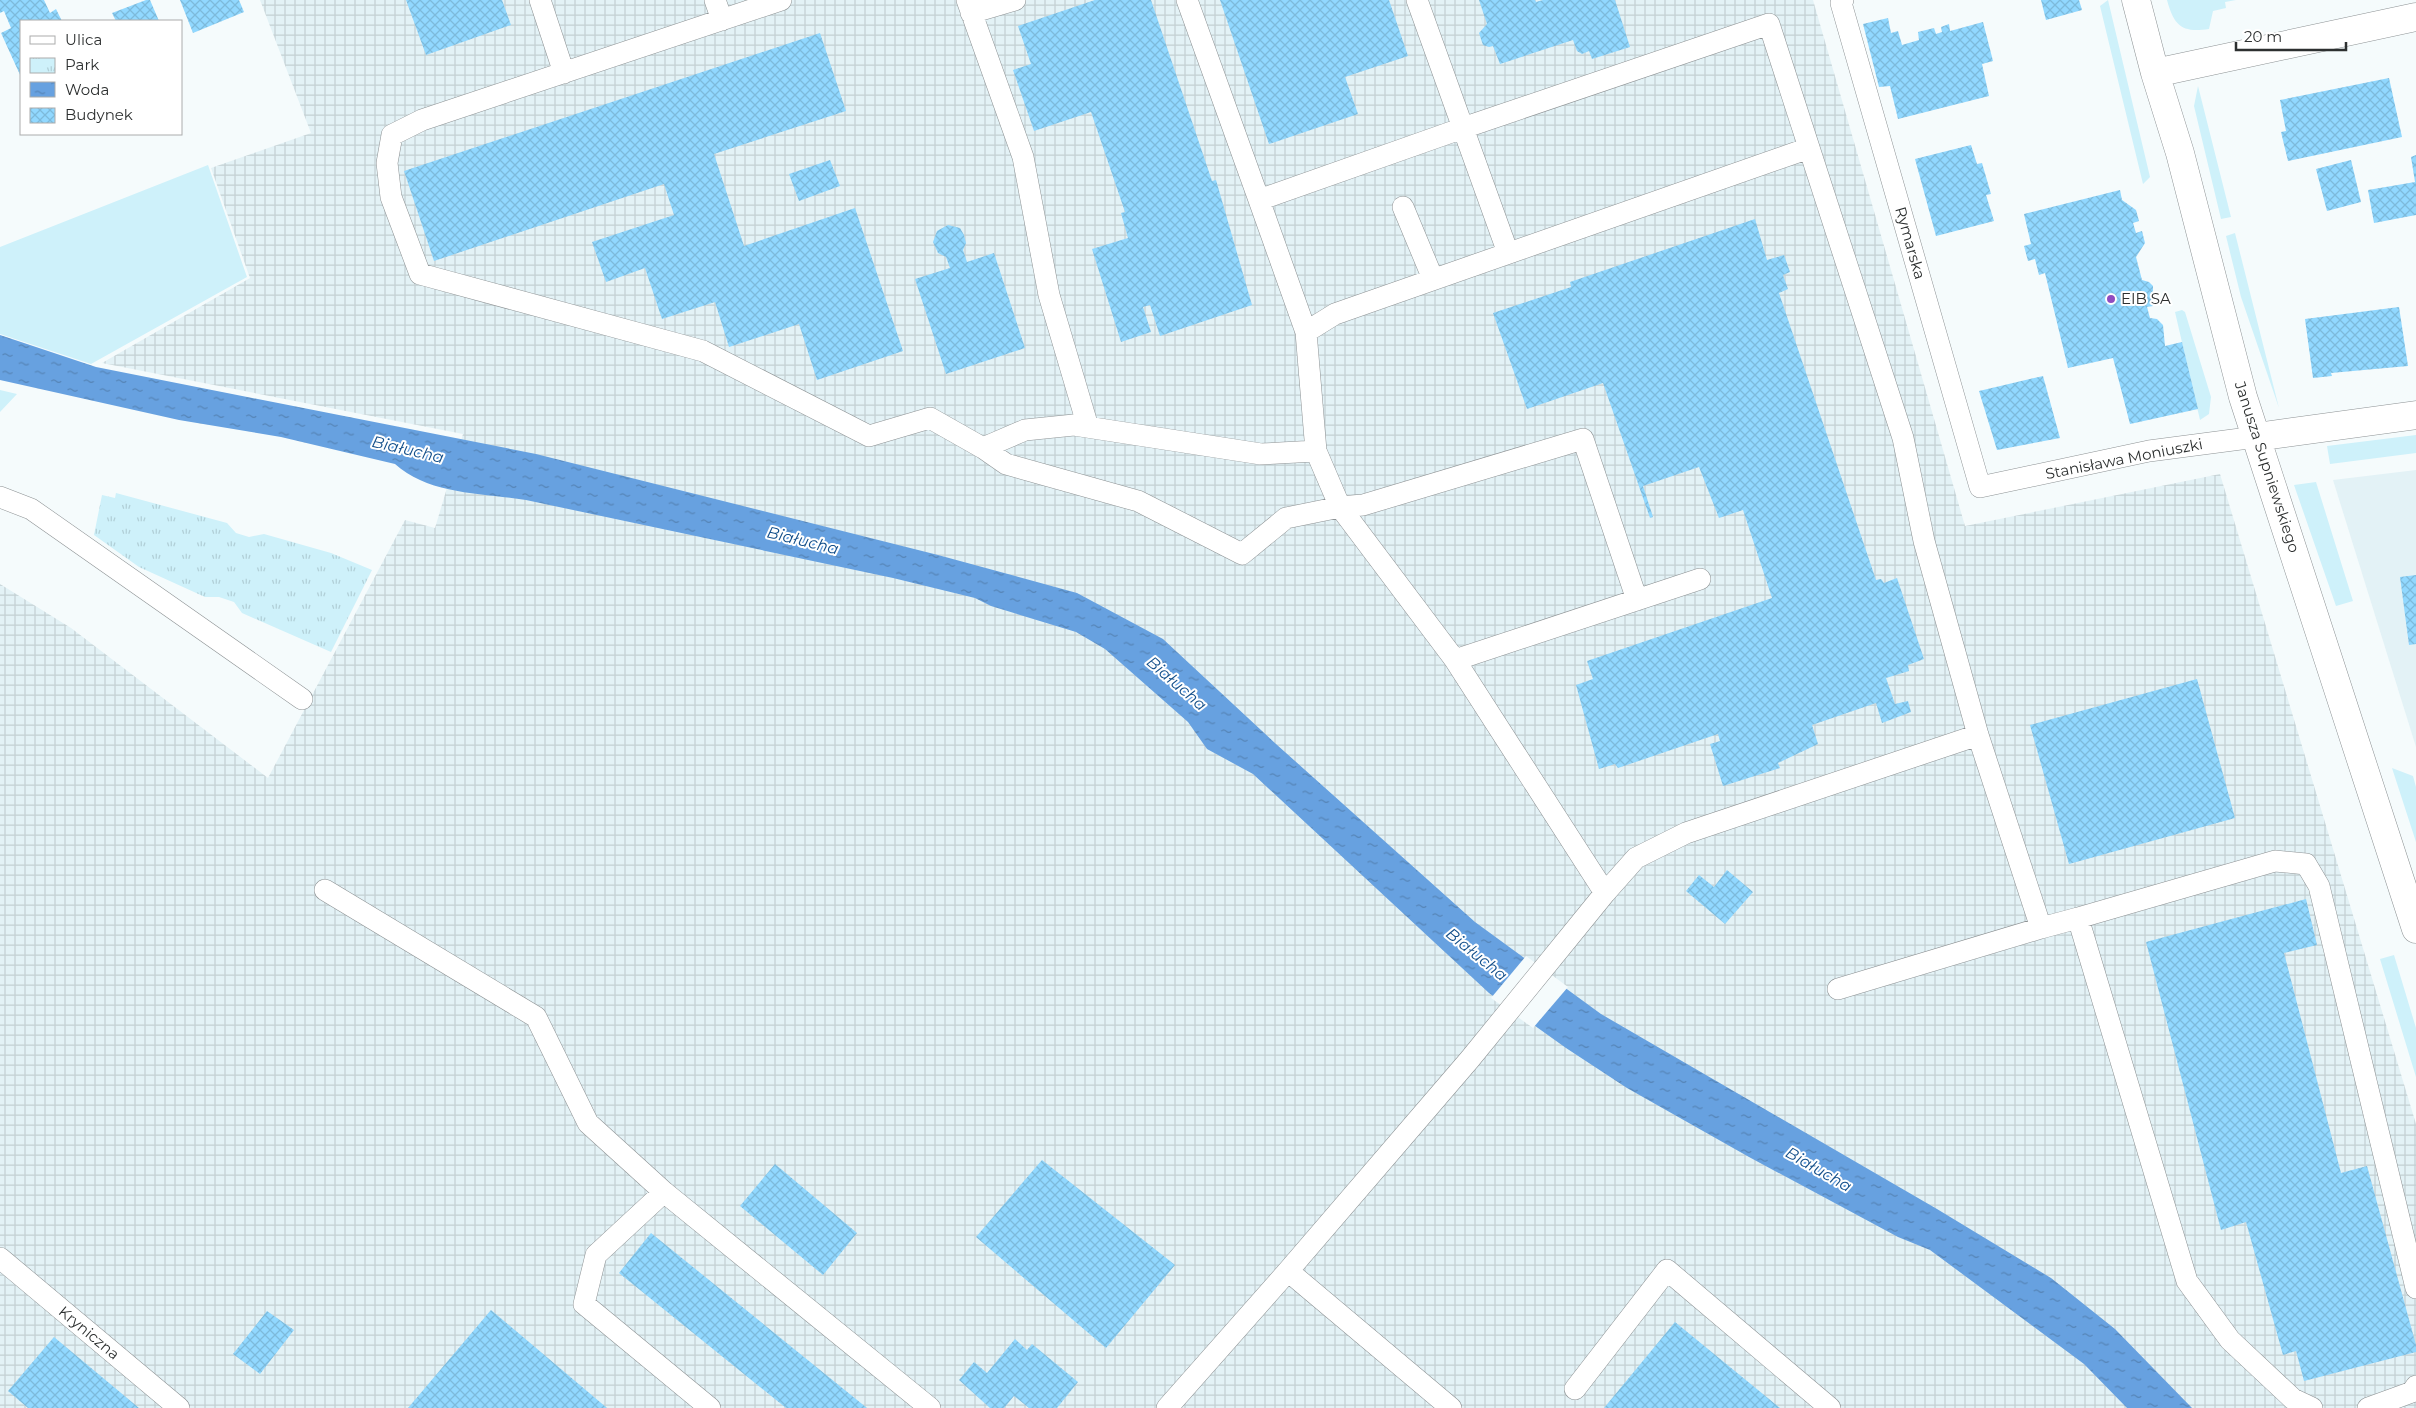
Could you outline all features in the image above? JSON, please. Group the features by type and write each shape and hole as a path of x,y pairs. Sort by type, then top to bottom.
{"street":[{"name":"Janusza Supniewskiego","path":"2136,0 2155,73 2180,153 2238,378 2416,928"},
{"path":"2155,73 2416,17"},
{"name":"Stanisława Moniuszki","path":"2256,437 2416,414"}],"lane":[{"path":"540,0 564,73"},
{"path":"781,0 719,10 564,73 422,120 392,135 387,163 391,197 420,274 703,351 869,436 930,418 983,448 1006,464 1138,501 1242,554 1286,518 1340,507 1363,505 1583,439 1637,600"},
{"path":"1015,0 969,6 1023,157 1049,295 1088,427"},
{"path":"1187,0 1306,332 1316,451 1340,507 1455,660 1605,893"},
{"path":"1417,0 1508,253"},
{"name":"Rymarska","path":"1843,0 1841,3 1980,487"},
{"path":"1259,200 1463,128 1769,24 1903,438 1924,541 1978,736 2041,928"},
{"path":"1306,332 1335,314 1809,148"},
{"path":"1403,207 1433,279"},
{"path":"983,448 1025,430 1074,425 1261,454 1316,451"},
{"name":"Stanisława Moniuszki","path":"1980,487 2149,451 2256,437"},
{"path":"0,497 31,509 302,699"},
{"path":"1455,660 1700,580"},
{"path":"1167,1408 1288,1271 1470,1059 1605,893 1636,858 1686,833 1978,736"},
{"path":"1838,989 2275,861 2306,864 2319,886 2416,1288"},
{"path":"325,890 536,1017 588,1123 664,1192 930,1408"},
{"path":"2078,918 2187,1281 2230,1340 2293,1399 2312,1408"},
{"path":"664,1192 596,1256 584,1304 710,1408"},
{"name":"Kryniczna","path":"0,1258 179,1408"},
{"path":"1575,1389 1667,1270 1830,1408"},
{"path":"1288,1271 1451,1408"},
{"path":"2368,1408 2412,1392 2416,1386"}],"shaded area":[{"path":"260,0 1813,0 1965,526 2220,474 2416,1124 2416,1408 0,1408 0,584 71,628 268,778 405,520 435,528 463,434 102,363 250,278 211,168 311,133"},
{"path":"2416,470 2416,747 2333,480"}],"green space":[{"path":"2108,0 2150,177 2143,184 2100,6"},
{"path":"2167,0 2236,0 2225,2 2226,8 2213,11 2209,29 2192,30 2180,26 2176,22"},
{"path":"2198,86 2231,217 2221,219 2194,106"},
{"path":"208,165 247,277 91,364 0,334 0,247"},
{"path":"2235,233 2279,408 2241,297 2226,236"},
{"path":"2182,310 2185,312 2211,397 2209,414 2200,420 2175,312"},
{"path":"0,390 17,394 0,412"},
{"path":"2416,435 2416,453 2330,464 2327,446"},
{"path":"2316,482 2353,601 2336,606 2294,485"},
{"path":"116,493 227,523 236,533 249,537 264,534 331,553 372,570 331,652 242,613 234,602 219,597 205,597 139,567 94,535 102,495 115,498"},
{"path":"2392,768 2413,776 2416,787 2416,842"},
{"path":"2394,955 2416,1028 2416,1077 2380,959"}],"water":[{"name":"Białucha","path":"0,335 96,367 536,454 938,555 1077,593 1163,639 1276,744 1475,922 1601,1014 1937,1209 2051,1278 2115,1329 2192,1408 2127,1408 2084,1364 1930,1250 1898,1237 1749,1157 1627,1088 1566,1048 1489,993 1253,774 1207,749 1188,722 1105,649 1076,632 991,606 975,598 893,578 526,500 457,491 424,482 395,464 281,437 179,420 0,380"}],"pier":[{"path":"1526,956 1568,987 1533,1028 1491,998"}],"building":[{"path":"0,0 44,0 50,13 56,9 62,20 20,20 20,75 1,33 11,28 4,11 0,13"},
{"path":"150,0 159,20 116,20 112,13"},
{"path":"180,0 239,0 244,12 193,33"},
{"path":"406,0 502,0 511,25 426,55"},
{"path":"1095,0 1151,0 1212,181 1216,180 1252,305 1160,336 1150,305 1143,307 1151,332 1121,342 1092,249 1128,238 1121,213 1125,212 1091,112 1034,131 1013,70 1031,64 1018,26"},
{"path":"1220,0 1389,0 1408,56 1345,77 1358,114 1269,144"},
{"path":"1479,0 1535,0 1536,2 1543,0 1615,0 1630,47 1592,59 1589,51 1582,54 1577,51 1573,40 1500,64 1493,46 1483,45 1479,33 1487,24"},
{"path":"2041,0 2079,0 2082,10 2046,20"},
{"path":"1888,18 1891,33 1898,31 1902,45 1919,40 1918,32 1934,28 1936,34 1942,32 1941,27 1949,24 1950,31 1983,22 1993,61 1982,64 1989,96 1898,119 1890,86 1879,87 1863,24"},
{"path":"820,33 846,111 714,154 744,246 855,208 903,351 817,380 799,324 729,347 715,302 662,319 645,268 606,282 592,242 674,215 664,184 434,261 404,171"},
{"path":"2389,78 2402,137 2288,161 2281,132 2286,131 2280,100"},
{"path":"1971,145 1977,164 1982,163 1991,194 1986,195 1994,221 1936,236 1915,159"},
{"path":"2416,155 2416,215 2374,223 2368,190 2415,182 2411,157"},
{"path":"830,160 840,186 799,201 789,174"},
{"path":"2351,160 2361,202 2327,211 2316,169"},
{"path":"2120,190 2122,200 2136,210 2139,221 2133,223 2136,233 2142,231 2145,243 2136,257 2142,280 2149,282 2153,286 2153,306 2147,307 2150,318 2157,319 2163,325 2165,346 2182,342 2198,409 2130,424 2113,358 2068,368 2045,273 2039,275 2035,259 2028,261 2024,246 2031,244 2024,214"},
{"path":"1755,219 1767,260 1784,255 1790,272 1783,275 1788,289 1779,293 1876,580 1881,579 1884,583 1897,578 1924,659 1908,665 1909,671 1886,678 1895,704 1908,701 1911,712 1882,723 1876,703 1812,725 1818,744 1778,763 1780,768 1723,786 1710,744 1720,741 1718,734 1618,768 1615,764 1599,769 1576,685 1593,679 1587,661 1772,598 1743,510 1719,518 1699,467 1643,486 1653,517 1650,518 1603,383 1527,409 1493,313 1571,287 1570,282"},
{"path":"948,225 960,228 964,235 966,243 963,250 967,262 994,253 1025,348 946,374 915,279 950,268 946,257 938,253 933,242 937,231"},
{"path":"2399,307 2408,366 2331,373 2332,376 2313,378 2305,319"},
{"path":"2043,376 2060,438 1997,450 1979,391"},
{"path":"2416,575 2416,644 2409,645 2400,577"},
{"path":"2197,679 2235,818 2069,864 2030,725"},
{"path":"1727,870 1753,892 1725,924 1686,891 1699,875 1714,887"},
{"path":"2306,899 2317,945 2284,953 2341,1173 2367,1166 2416,1345 2416,1352 2304,1381 2296,1351 2283,1355 2246,1222 2221,1230 2146,942"},
{"path":"1042,1160 1175,1265 1106,1348 976,1237"},
{"path":"775,1164 857,1233 823,1275 740,1206"},
{"path":"651,1233 867,1408 786,1408 619,1273"},
{"path":"491,1310 607,1408 408,1408"},
{"path":"267,1311 294,1330 260,1374 233,1354"},
{"path":"1675,1322 1780,1408 1604,1408"},
{"path":"54,1337 139,1408 28,1408 8,1391"},
{"path":"1015,1339 1027,1350 1032,1344 1078,1382 1057,1408 1029,1408 1014,1396 1004,1408 990,1408 959,1380 974,1362 987,1373"}],"place":[{"name":"EIB SA","path":"2111,299"}]}
